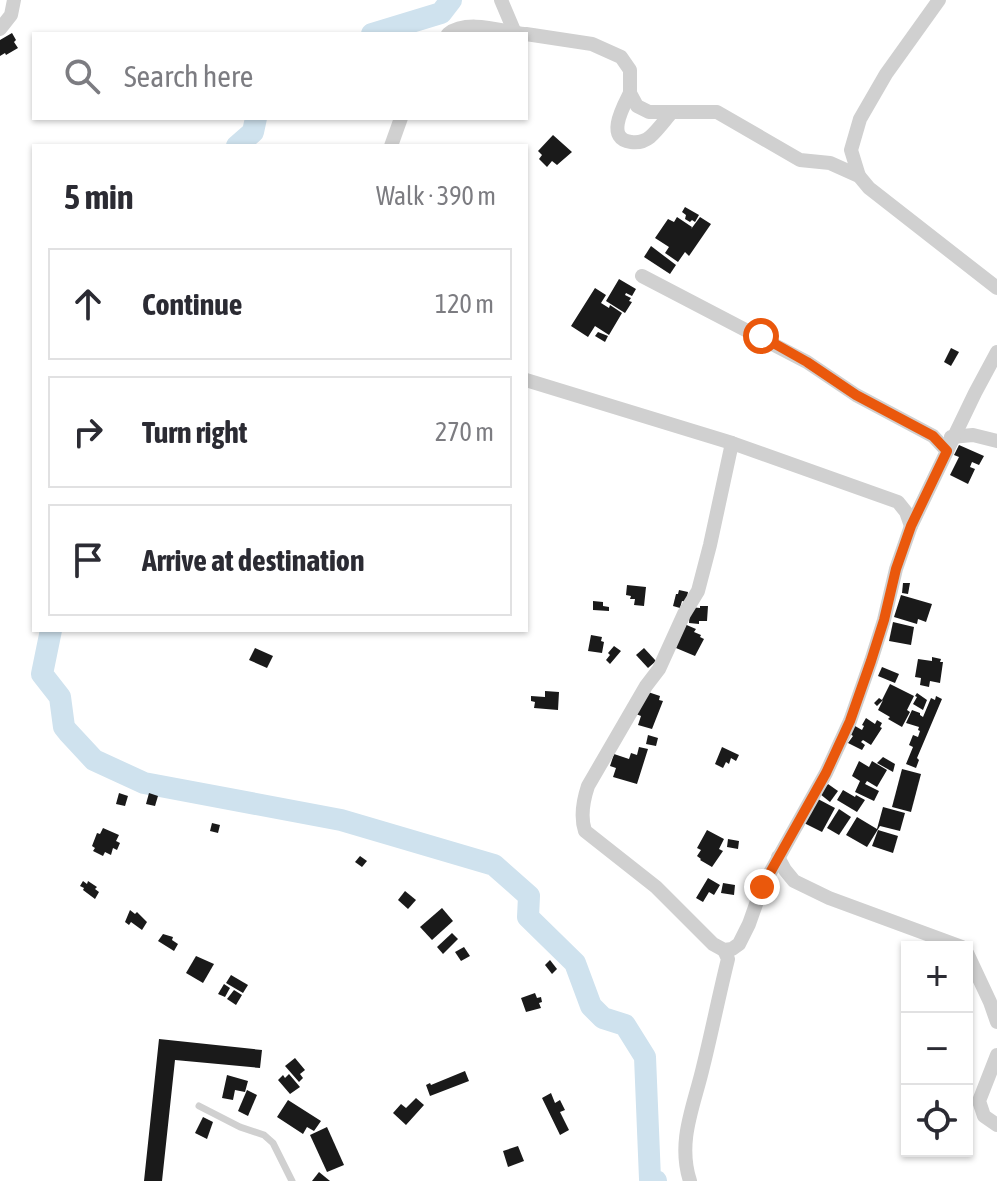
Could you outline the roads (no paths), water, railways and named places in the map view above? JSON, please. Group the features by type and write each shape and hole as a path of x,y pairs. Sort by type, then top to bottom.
{"street":[{"path":"0,29 11,15 14,0"},
{"path":"501,0 521,32"},
{"path":"939,0 886,74 860,119 851,150 859,176 869,188 997,288"},
{"path":"451,32 456,28 475,27 509,32"},
{"path":"528,35 592,44 621,57 630,70 630,93 617,126 623,140 635,143 648,139 672,112"},
{"path":"630,93 637,106 649,112 717,112 800,160 830,163 859,176"},
{"path":"392,144 400,120"},
{"path":"642,276 784,349 856,395 933,436 951,444 973,435 997,441"},
{"path":"732,443 698,591 659,669 588,786 582,823 585,831 656,887 701,934 724,950 739,944 762,887 826,773 850,721 876,647 896,569 911,526 997,352"},
{"path":"528,381 732,443 898,502 911,526"},
{"path":"778,857 794,881 829,898 946,941"},
{"path":"690,1181 684,1146 688,1117 728,959 724,950"},
{"path":"973,966 997,1022"},
{"path":"996,1060 979,1101 984,1116 997,1125"}],"lane":[{"path":"199,1106 240,1127 264,1135 273,1143 292,1181"}],"waterway":[{"path":"379,32 441,13 451,0"},
{"path":"239,144 253,132 256,120"},
{"path":"51,632 42,674 60,697 64,727 94,760 144,783 341,820 494,865 529,896 528,917 575,963 591,1006 603,1018 625,1025 645,1057 650,1179 656,1181"}]}
